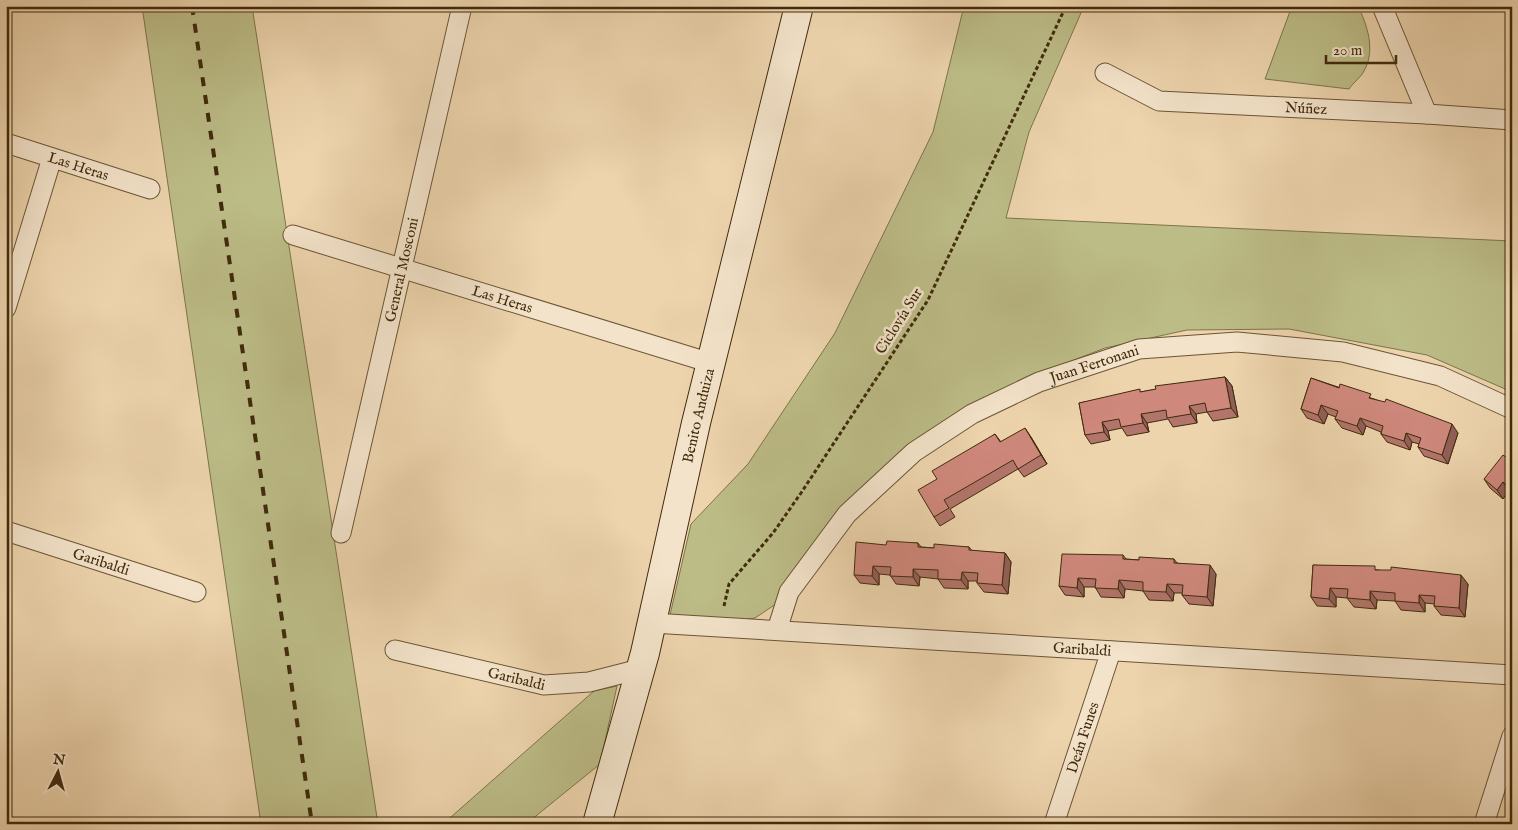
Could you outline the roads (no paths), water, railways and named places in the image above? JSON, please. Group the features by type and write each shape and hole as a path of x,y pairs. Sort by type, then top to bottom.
{"street":[{"name":"General Mosconi","path":"340,533 462,6"},
{"name":"Benito Anduiza","path":"597,824 652,623 711,363 800,6"},
{"path":"1382,6 1427,114"},
{"name":"Núñez","path":"1105,73 1159,101 1512,120"},
{"name":"Las Heras","path":"6,143 150,189"},
{"path":"6,308 52,158"},
{"name":"Las Heras","path":"293,235 711,363"},
{"name":"Juan Fertonani","path":"777,630 789,592 847,514 914,452 972,414 1039,382 1139,349 1237,342 1343,352 1440,376 1512,409"},
{"name":"Garibaldi","path":"6,530 196,592"},
{"name":"Garibaldi","path":"652,623 1512,675"},
{"name":"Garibaldi","path":"394,650 544,685 589,682 640,669"},
{"name":"Deán Funes","path":"1054,824 1111,651"},
{"path":"1484,824 1512,736"}],"railway":[{"path":"192,6 312,824"}]}
